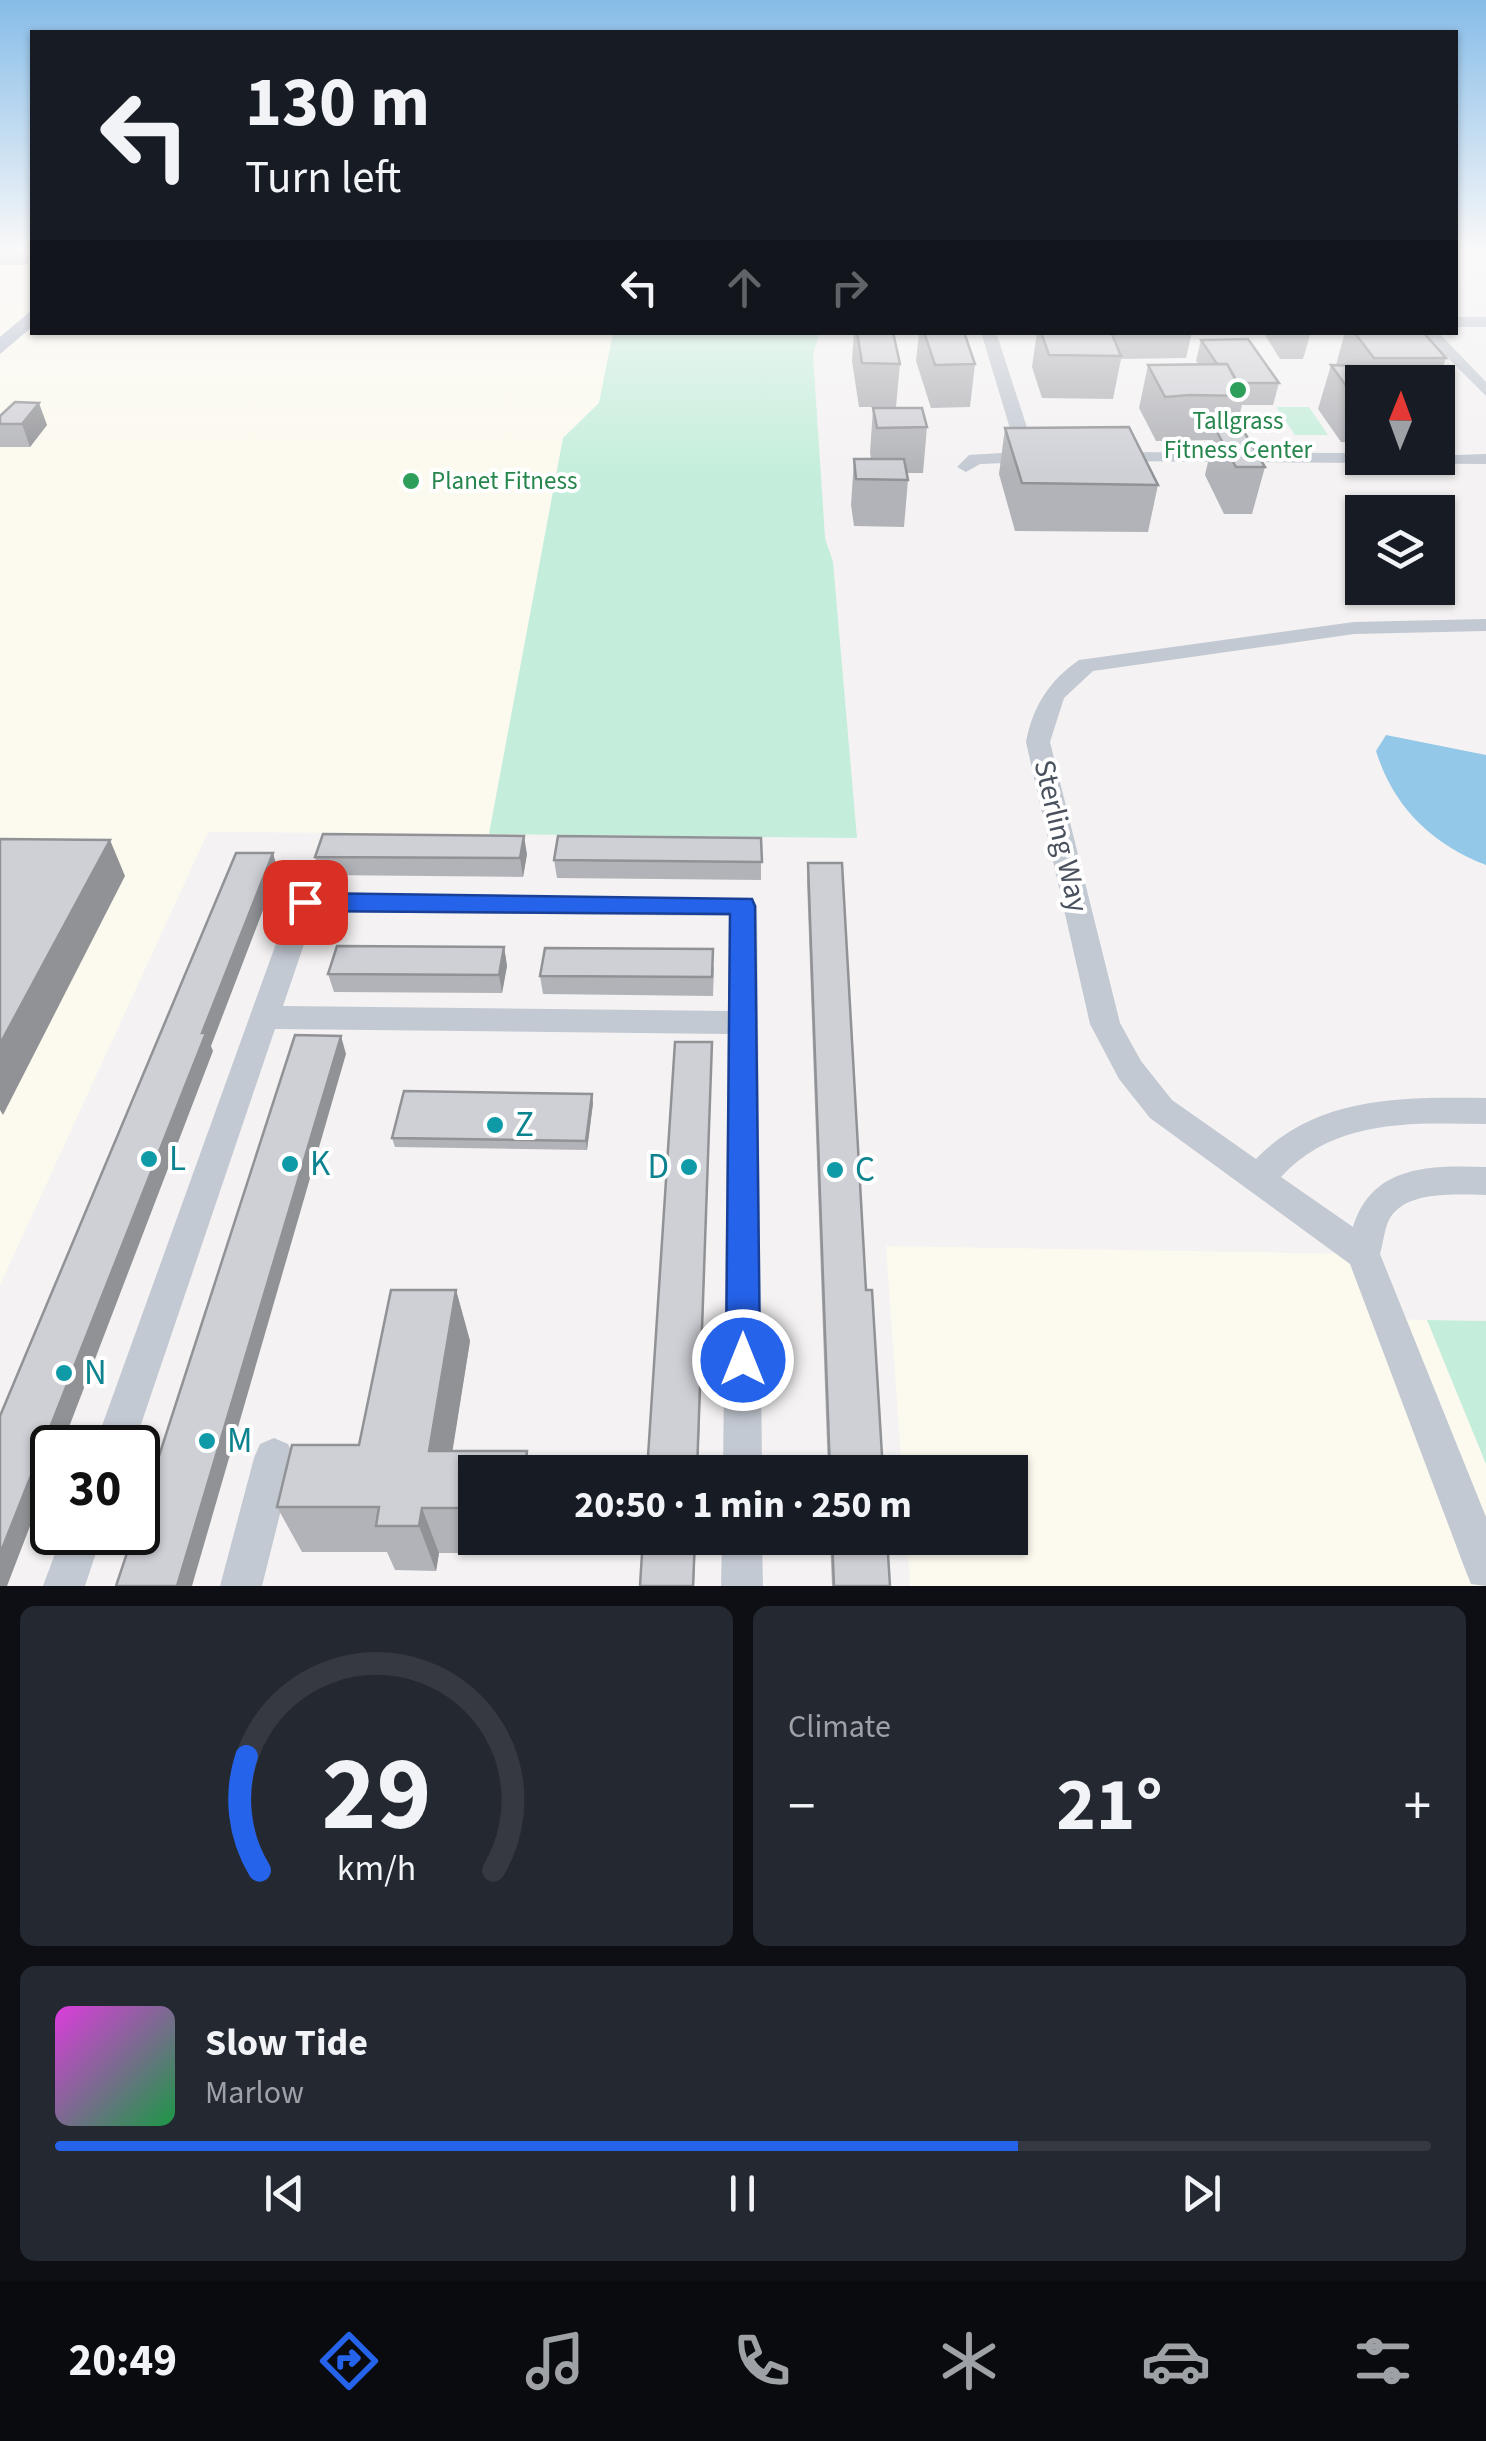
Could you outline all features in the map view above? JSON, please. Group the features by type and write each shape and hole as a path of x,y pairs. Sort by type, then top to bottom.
{"main road":[{"path":"0,348 22,326"}],"street":[{"path":"966,468 975,459 1036,457 989,335"},
{"path":"1431,335 1486,392"},
{"path":"1097,457 1486,458"},
{"name":"Sterling Way","path":"1363,1254 1261,1176 1161,1108 1130,1070 1106,1024 1038,742 1042,718 1064,680 1087,666 1127,656 1354,628 1486,625"},
{"path":"121,1425 305,902 743,906 743,1455"},
{"path":"267,1017 745,1022"},
{"path":"1261,1176 1280,1151 1310,1131 1364,1115 1486,1111"},
{"path":"1486,1181 1450,1180 1397,1192 1377,1208 1363,1254 1486,1569"},
{"path":"241,1586 274,1458"},
{"path":"64,1586 75,1555"},
{"path":"742,1555 742,1586"}],"shaded area":[{"path":"0,326 30,326 30,335 613,335 599,403 563,438 489,834 208,832 0,1285"},
{"path":"886,1246 1363,1254 1387,1319 1486,1321 1486,1586 910,1586 908,1555 1028,1555 1028,1455 901,1455"}],"green space":[{"path":"613,335 818,335 813,355 825,538 833,562 857,838 489,834 563,438 599,403"},
{"path":"1276,407 1309,407 1328,435 1295,435"},
{"path":"1427,1320 1486,1321 1486,1464"}],"water":[{"path":"1386,735 1486,755 1486,865 1448,846 1404,806 1376,751"}],"building":[{"path":"857,335 894,335 900,364 862,363"},
{"path":"925,335 965,335 975,364 935,365"},
{"path":"1042,335 1112,335 1121,356 1049,355"},
{"path":"1356,335 1426,335 1446,358 1374,358"},
{"path":"1248,339 1279,383 1238,383 1227,364 1217,364 1201,340"},
{"path":"1227,364 1244,396 1165,397 1148,365"},
{"path":"1331,365 1345,366 1345,384"},
{"path":"15,402 39,403 22,424 0,424 0,416"},
{"path":"873,408 922,408 927,427 877,428"},
{"path":"1129,427 1158,485 1022,483 1005,428"},
{"path":"1216,430 1243,430 1265,467 1236,467"},
{"path":"854,459 904,459 908,480 856,479"},
{"path":"323,834 524,836 520,858 315,857"},
{"path":"558,836 761,838 762,862 554,860"},
{"path":"0,839 110,840 0,1044"},
{"path":"236,853 273,853 51,1425 30,1425 30,1478 0,1554 0,1416"},
{"path":"808,863 842,863 866,1290 872,1290 882,1455 829,1455"},
{"path":"337,946 504,947 499,975 328,974"},
{"path":"545,948 713,949 712,977 540,976"},
{"path":"295,1035 341,1036 177,1586 116,1586 126,1555 160,1555 160,1453"},
{"path":"675,1042 712,1042 698,1455 648,1455"},
{"name":"Z","path":"404,1091 592,1094 586,1141 392,1138"},
{"path":"391,1290 456,1290 429,1451 527,1451 526,1455 458,1455 458,1508 422,1508 419,1526 376,1526 379,1507 277,1507 292,1445 359,1445"},
{"path":"642,1555 694,1555 693,1586 640,1586"},
{"path":"833,1555 888,1555 890,1586 834,1586"}],"place":[{"name":"Tallgrass Fitness Center","path":"1238,390"},
{"name":"Planet Fitness","path":"411,481"},
{"name":"Z","path":"495,1125"},
{"name":"L","path":"149,1159"},
{"name":"K","path":"290,1164"},
{"name":"D","path":"689,1167"},
{"name":"C","path":"835,1170"},
{"name":"N","path":"64,1373"},
{"name":"M","path":"207,1441"}],"route":[{"path":"305,902 743,906 743,1360"}]}
